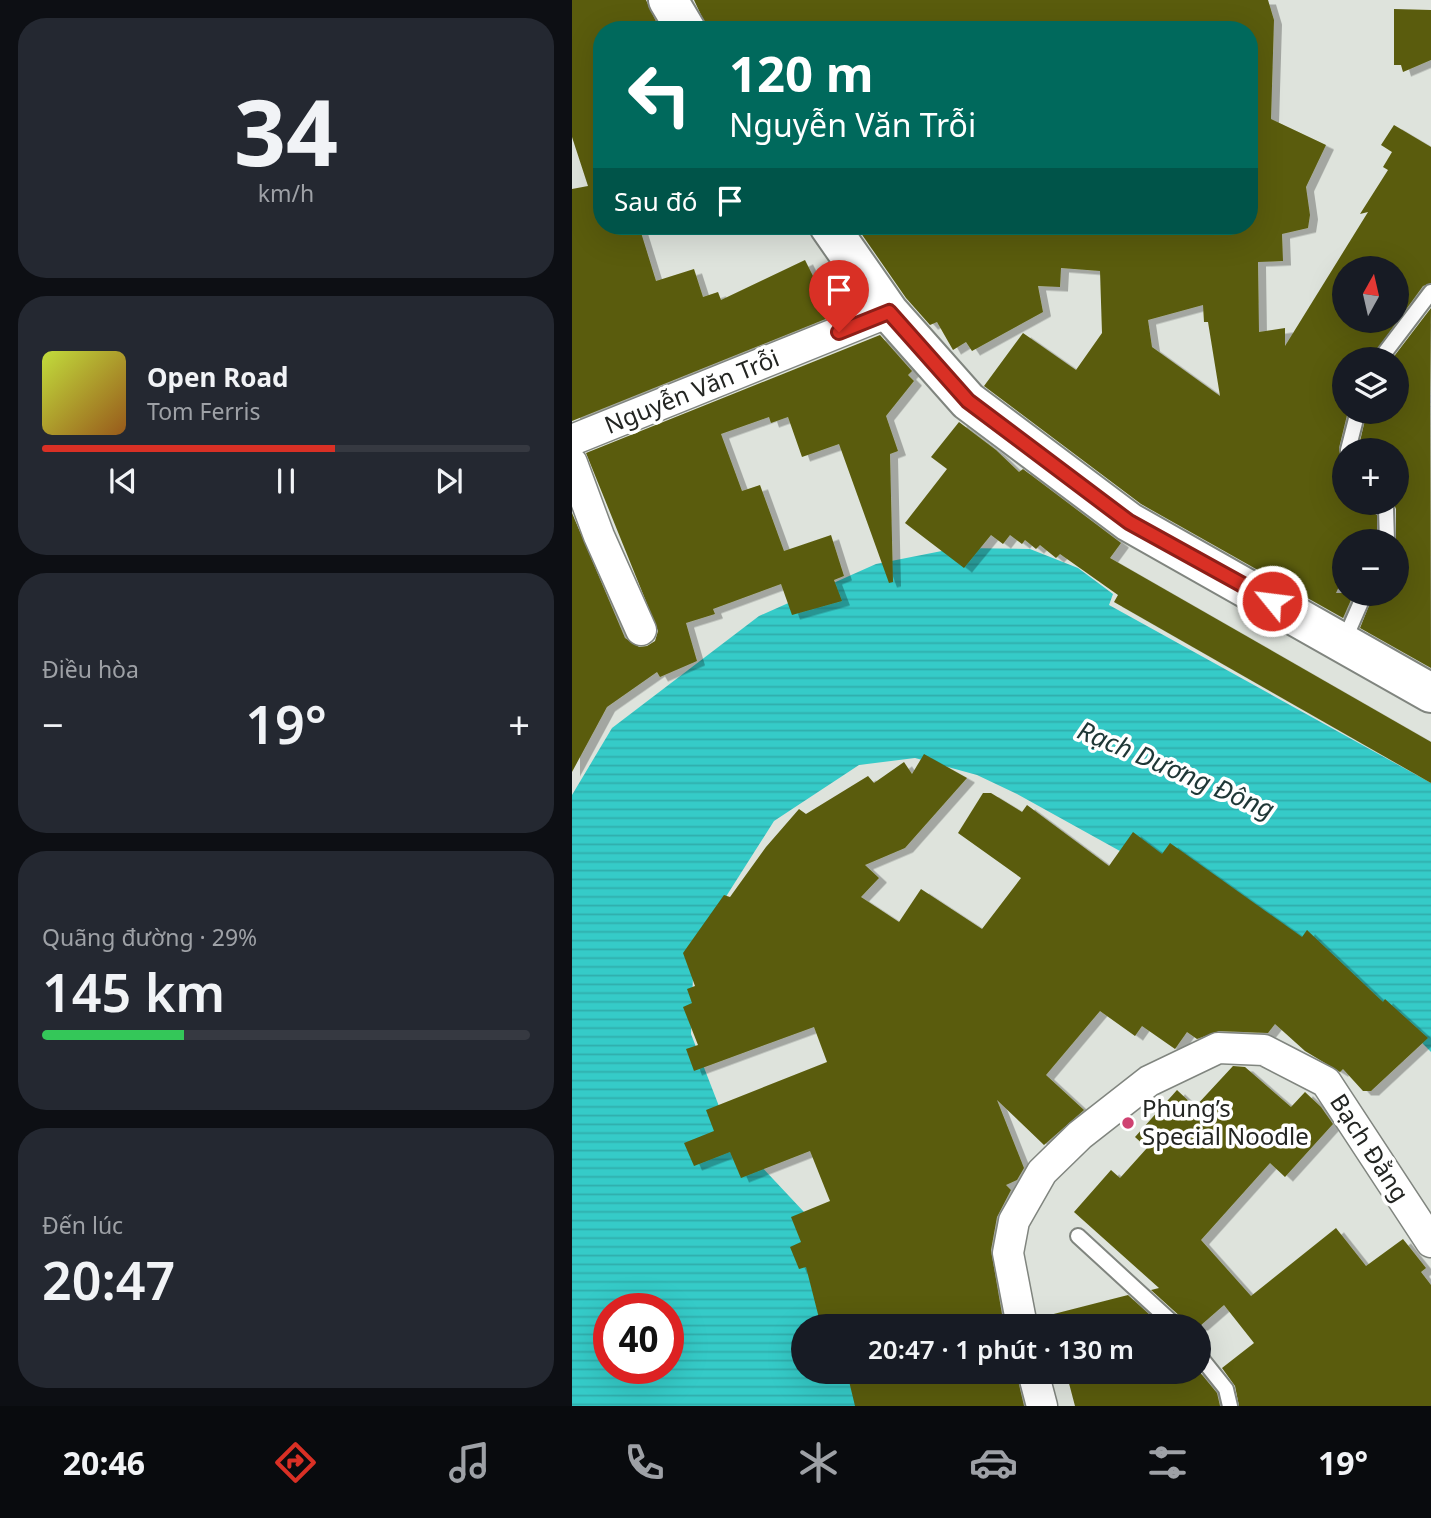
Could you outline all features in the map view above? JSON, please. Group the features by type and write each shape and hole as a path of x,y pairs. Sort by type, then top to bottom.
{"street":[{"path":"668,0 681,21"},
{"path":"835,235 889,312 968,401 1129,522 1431,692"},
{"name":"Nguyễn Văn Trỗi","path":"572,440 889,312"},
{"path":"572,464 599,536 641,629"},
{"name":"Bạch Đằng","path":"1020,1314 1008,1253 1014,1221 1042,1172 1081,1135 1149,1081 1218,1048 1264,1050 1326,1082 1431,1242"},
{"path":"1036,1384 1042,1406"}],"lane":[{"path":"1389,347 1431,292"},
{"path":"1344,641 1359,606"},
{"path":"1078,1236 1163,1314"},
{"path":"1211,1370 1226,1389 1230,1406"}],"water":[{"name":"Rạch Dương Đông","path":"957,548 1030,549 1078,568 1113,594 1109,605 1431,783 1431,1052 1369,989 1017,794 977,775 915,758 859,765 774,821 694,947 691,1034 729,1132 804,1212 838,1314 791,1314 791,1384 861,1384 868,1406 572,1406 572,795 612,728 759,616 876,564"}],"building":[{"path":"572,0 646,0 656,21 593,21 593,235 642,235 656,281 694,269 703,297 718,292 721,300 805,260 833,316 572,421 572,189 588,186 572,137"},
{"path":"694,0 1268,0 1274,20 1271,119 1326,145 1306,187 1310,215 1308,228 1282,234 1283,261 1258,262 1259,332 1285,328 1285,346 1332,270 1332,333 1389,333 1379,347 1332,347 1332,424 1345,424 1341,438 1332,438 1332,515 1377,515 1377,529 1332,529 1332,606 1348,606 1343,618 1141,504 984,386 1023,333 1076,370 1102,333 1100,271 1061,268 1060,287 1038,286 1043,312 972,351 966,342 953,350 937,322 930,325 906,298 862,235 1258,235 1258,21 704,21","holes":["1203,305 1204,322 1208,322 1220,396 1152,347 1148,320"]},
{"path":"1394,9 1431,10 1431,60 1403,72 1401,65 1394,65"},
{"path":"1394,125 1431,147 1431,283 1423,286 1409,305 1409,256 1341,256 1368,212 1360,214 1388,170 1383,167 1392,152 1381,145"},
{"path":"1431,308 1431,668 1360,628 1369,606 1409,606 1409,529 1396,529 1396,515 1409,515 1409,438 1361,438 1364,424 1409,424 1409,347 1401,347"},
{"path":"880,335 912,371 908,375 914,381 886,416 898,451 890,454 893,582 889,583 839,444 802,457 788,417 771,423 769,417 721,434 742,491 760,485 784,551 831,535 844,576 834,580 842,601 792,615 781,584 713,609 715,614 686,623 697,661 660,677 657,672 607,707 572,772 572,513 625,638 639,647 647,646 655,641 658,631 586,453"},
{"path":"959,422 996,450 1019,472 1023,469 1121,543 1110,558 1431,742 1431,783 1114,602 1118,595 1060,554 1056,558 1040,545 1036,549 1025,540 1022,544 1010,535 1003,544 991,535 964,568 905,523 947,469 931,457"},
{"path":"924,754 967,778 905,848 865,865 879,878 861,897 899,922 921,889 982,929 1021,878 958,833 983,793 991,793 1022,812 1027,805 1109,866 1133,832 1162,854 1170,843 1302,937 1307,930 1383,1002 1385,999 1428,1038 1371,1091 1363,1091 1343,1069 1340,1072 1305,1051 1275,1024 1268,1033 1219,1031 1197,1039 1187,1032 1175,1049 1142,1026 1135,1036 1100,1011 1046,1075 1084,1110 1044,1145 997,1100 1024,1168 1017,1180 1006,1185 1011,1190 997,1217 991,1250 1002,1314 818,1314 806,1267 799,1269 790,1247 801,1242 791,1217 830,1201 810,1151 741,1178 730,1152 694,1166 684,1143 714,1131 706,1110 827,1062 814,1027 694,1071 686,1049 698,1045 683,1007 692,1003 687,989 695,986 683,953 724,895 730,897 766,847 799,809 806,814 868,776 874,783 904,762 912,774"},
{"path":"1233,1066 1245,1067 1291,1107 1305,1092 1321,1107 1333,1124 1285,1177 1270,1163 1201,1240 1251,1296 1336,1228 1366,1266 1403,1239 1426,1268 1421,1272 1431,1285 1431,1406 1239,1406 1235,1386 1222,1368 1254,1343 1224,1305 1211,1316 1211,1314 1177,1314 1151,1290 1159,1288 1074,1212 1111,1170 1120,1178 1147,1148 1135,1137 1177,1090 1195,1107"},
{"path":"1128,1295 1149,1314 1054,1314"},
{"path":"850,1384 1019,1384 1024,1406 855,1406"},
{"path":"1069,1384 1210,1384 1217,1393 1220,1406 1075,1406"}],"place":[{"name":"Phung’s Special Noodle","path":"1128,1123"}],"route":[{"path":"839,332 889,312 968,401 1129,522 1272,601"}]}
